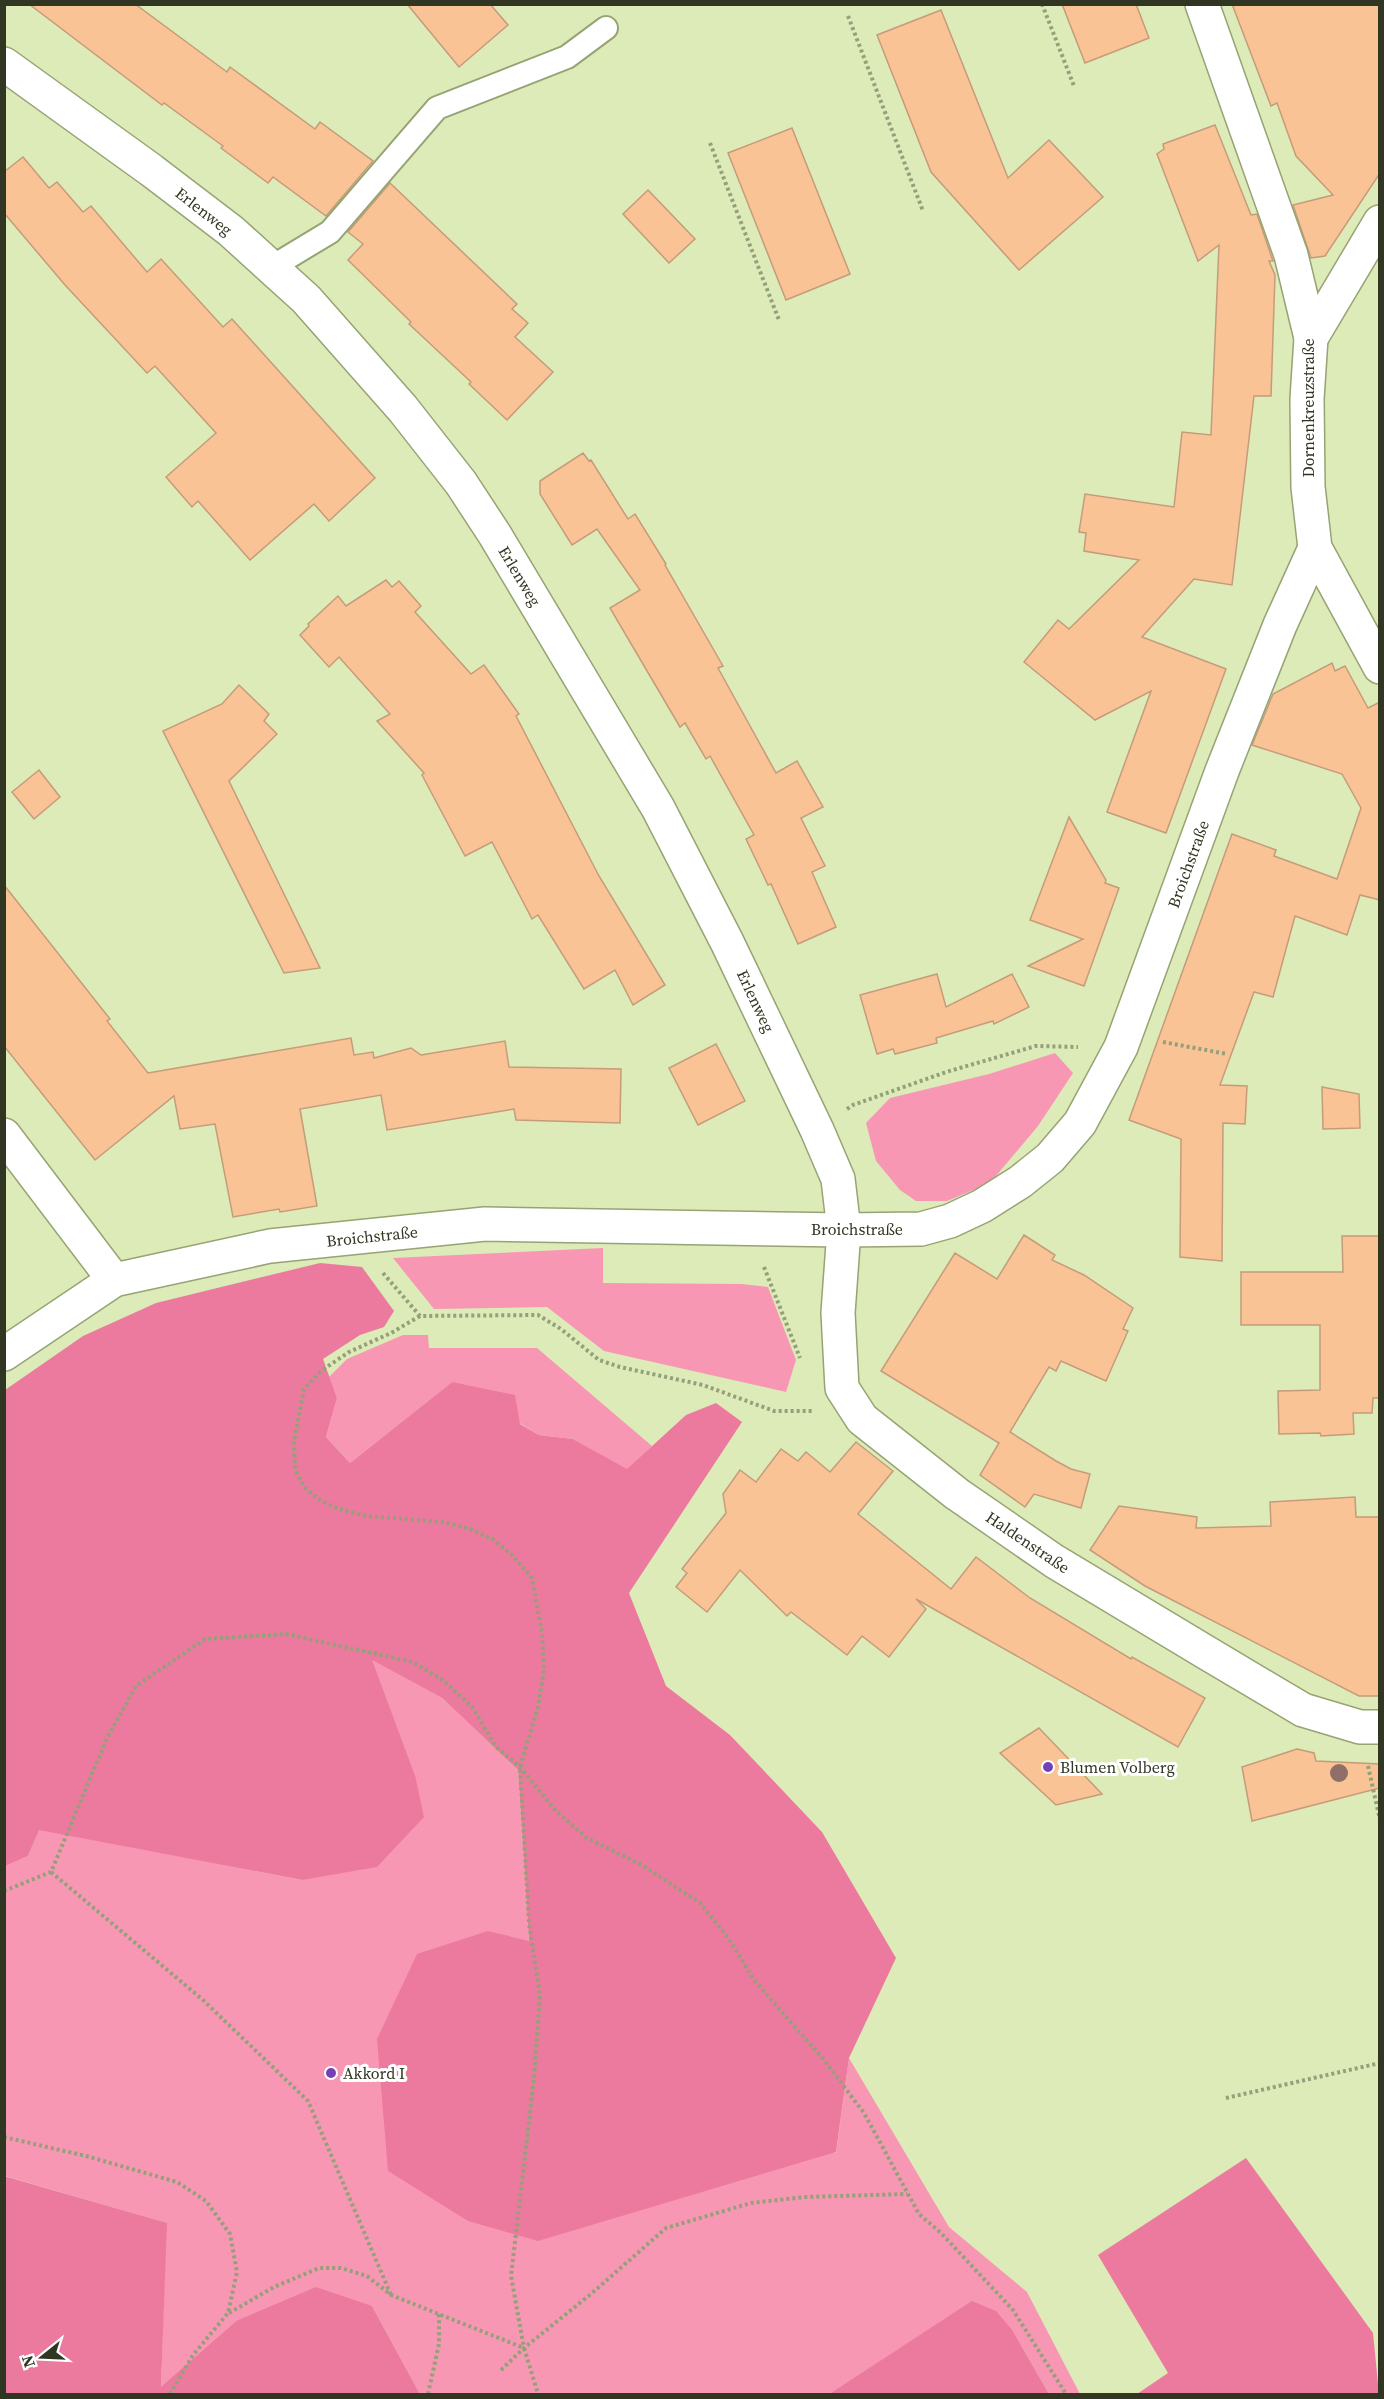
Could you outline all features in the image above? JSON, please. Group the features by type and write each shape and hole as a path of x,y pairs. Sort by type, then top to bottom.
{"street":[{"name":"Dornenkreuzstraße","path":"1202,4 1291,255 1311,338 1307,399 1308,487 1315,548 1380,668"},
{"name":"Erlenweg","path":"4,64 151,170 231,231 272,267 306,299 403,409 461,483 495,535 658,808 728,942 817,1130 837,1179 844,1230"},
{"path":"1311,338 1380,222"},
{"name":"Broichstraße","path":"4,1354 114,1280 270,1246 485,1224 844,1230 921,1229 950,1221 982,1206 1020,1182 1050,1158 1080,1123 1121,1047 1222,771 1280,625 1315,548"},
{"path":"4,1135 114,1280"},
{"name":"Haldenstraße","path":"844,1230 838,1313 842,1388 862,1419 957,1494 1054,1561 1303,1710 1370,1727"}],"lane":[{"path":"272,267 330,232 437,108 567,57 606,28"}],"path":[{"path":"1042,4 1074,86"},
{"path":"848,16 923,211"},
{"path":"710,143 779,320"},
{"path":"817,1130 853,1105 946,1072 1036,1047 1121,1047 1158,1041 1227,1054"},
{"path":"748,1228 801,1361"},
{"path":"354,1238 420,1316"},
{"path":"537,2394 524,2348 511,2276 534,2078 540,1996 529,1923 520,1767 538,1707 544,1670 542,1634 532,1578 514,1557 494,1540 470,1528 444,1522 366,1516 339,1509 321,1501 304,1487 295,1469 294,1441 304,1389 321,1371 349,1352 375,1341 420,1316 538,1316 561,1329 599,1360 620,1367 703,1385 774,1411 813,1411 842,1388"},
{"path":"811,1401 813,1411"},
{"path":"4,1891 51,1872 107,1738 136,1686 205,1639 286,1635 413,1662 444,1681 473,1708 496,1747 520,1767 556,1811 588,1838 642,1865 700,1903 729,1939 754,1980 824,2060 864,2113 919,2214 941,2233 1013,2310 1066,2394"},
{"path":"1370,1727 1380,1820"},
{"path":"51,1872 203,2000 308,2101 391,2295"},
{"path":"1226,2098 1380,2063"},
{"path":"4,2137 86,2156 177,2182 206,2201 230,2234 237,2272 228,2313"},
{"path":"501,2370 666,2228 751,2203 805,2197 907,2194"},
{"path":"170,2394 194,2355 228,2313 274,2287 320,2268 341,2268 367,2276 391,2295 524,2348"},
{"path":"428,2394 439,2344 439,2314"}],"shaded area":[{"path":"1055,1053 1073,1073 1038,1126 990,1183 947,1201 916,1201 900,1190 876,1161 866,1123 890,1098 989,1074"},
{"path":"603,1248 603,1283 742,1284 768,1287 796,1360 786,1392 604,1351 547,1307 434,1309 393,1258"},
{"path":"320,1263 362,1267 394,1311 384,1327 360,1335 323,1359 337,1398 326,1437 350,1463 452,1382 515,1395 520,1424 539,1435 573,1439 627,1469 686,1415 716,1403 742,1422 629,1593 666,1686 730,1735 822,1832 896,1958 849,2058 836,2152 538,2241 468,2221 388,2171 377,2039 417,1954 488,1931 529,1941 518,1770 442,1698 372,1660 415,1775 424,1817 377,1867 302,1880 39,1830 28,1856 5,1866 5,1390 83,1336 156,1303"},
{"path":"403,1335 428,1335 429,1348 537,1348 652,1446 627,1470 573,1439 539,1435 452,1382 350,1463 326,1437 337,1398 329,1377 347,1359"},
{"path":"371,1659 442,1698 518,1770 529,1942 487,1931 836,2153 849,2058 949,2227 1027,2292 1080,2394 1049,2394 1013,2331 972,2302 829,2394 420,2394 372,2306 236,2321 161,2388 166,2223 5,2176 4,1866 28,1856 39,1829 302,1880 415,1775"},
{"path":"1246,2158 1373,2333 1379,2394 1137,2394 1168,2373 1098,2255"},
{"path":"4,2176 167,2223 161,2387 236,2321 316,2287 372,2306 420,2394 5,2394"},
{"path":"972,2301 996,2311 1013,2331 1049,2394 829,2394"}],"building":[{"path":"29,4 135,4 227,72 230,67 315,129 320,122 373,161 326,216 273,177 268,183 221,148 223,146 164,103 162,105"},
{"path":"407,4 490,4 508,25 459,67"},
{"path":"1062,4 1136,4 1149,38 1085,63"},
{"path":"1232,4 1380,4 1380,173 1325,256 1311,258 1293,205 1333,195 1296,156 1277,103 1271,106"},
{"path":"941,10 1008,178 1049,140 1103,197 1019,270 931,172 877,35"},
{"path":"1215,125 1251,215 1257,214 1273,261 1269,261 1275,275 1271,396 1254,396 1232,585 1194,579 1142,637 1226,669 1166,833 1107,812 1151,691 1095,720 1024,662 1058,620 1069,629 1139,560 1084,551 1086,533 1079,532 1085,494 1174,507 1182,432 1211,435 1219,245 1198,261 1157,154 1164,149 1163,144"},
{"path":"792,128 850,274 786,300 728,153"},
{"path":"23,157 49,188 57,182 83,212 91,206 147,272 161,259 223,327 232,319 375,478 329,521 314,504 250,560 198,501 192,507 166,477 216,433 155,366 147,373 65,285 4,213 4,172"},
{"path":"390,183 517,304 512,309 528,323 515,337 553,372 507,420 469,384 471,382 409,324 411,322 348,260 363,244 348,232"},
{"path":"648,190 695,239 669,263 623,214"},
{"path":"583,453 589,461 591,460 628,519 635,514 666,564 723,666 718,668 776,773 797,761 823,807 801,818 825,866 812,872 836,927 798,944 771,884 768,885 746,839 754,835 710,756 706,759 685,723 680,727 610,608 640,590 597,529 572,545 540,494 540,481"},
{"path":"386,580 392,587 399,581 421,606 415,612 471,674 484,665 519,714 516,716 599,876 665,985 633,1005 615,970 584,989 538,915 532,919 492,842 465,856 422,775 424,773 377,721 390,714 339,657 329,667 300,635 309,626 308,624 338,596 346,606"},
{"path":"1332,663 1335,671 1345,666 1368,708 1380,702 1380,900 1360,895 1347,935 1295,916 1273,997 1254,992 1220,1085 1247,1086 1245,1124 1223,1123 1222,1261 1180,1257 1181,1139 1129,1120 1232,834 1276,850 1274,856 1337,879 1361,808 1342,774 1252,745 1273,694"},
{"path":"239,685 269,714 264,721 277,734 229,781 320,968 284,973 163,731 222,704"},
{"path":"39,770 60,797 34,819 12,792"},
{"path":"1069,817 1106,880 1105,883 1119,888 1084,986 1028,966 1083,939 1030,920"},
{"path":"4,885 110,1019 107,1021 148,1073 351,1038 354,1055 373,1052 374,1058 411,1048 421,1055 505,1041 509,1067 621,1069 620,1123 516,1120 514,1109 387,1130 381,1095 300,1109 317,1206 280,1212 279,1209 233,1217 215,1124 180,1129 174,1096 95,1160 4,1046"},
{"path":"937,974 946,1007 1012,974 1029,1007 994,1024 993,1021 936,1038 937,1043 895,1054 893,1049 877,1054 860,995"},
{"path":"716,1044 745,1101 698,1125 669,1068"},
{"path":"1322,1087 1359,1094 1360,1128 1323,1129"},
{"path":"1024,1235 1055,1255 1052,1260 1084,1275 1133,1308 1123,1329 1128,1331 1106,1381 1061,1361 1056,1371 1049,1367 1010,1432 1071,1469 1090,1474 1081,1508 1034,1494 1025,1507 980,1475 999,1443 881,1371 955,1253 997,1279"},
{"path":"1342,1236 1380,1236 1379,1398 1373,1398 1372,1413 1353,1413 1354,1434 1321,1436 1320,1433 1279,1434 1278,1391 1320,1390 1320,1325 1241,1325 1241,1272 1343,1272"},
{"path":"856,1442 893,1471 858,1514 951,1589 976,1557 1030,1598 1131,1659 1132,1657 1205,1698 1178,1747 916,1599 926,1609 889,1657 862,1636 847,1655 791,1612 787,1616 740,1570 707,1612 676,1587 687,1573 682,1569 726,1513 723,1494 740,1470 756,1482 781,1449 798,1461 806,1452 830,1472"},
{"path":"1355,1497 1356,1517 1380,1517 1380,1696 1359,1696 1145,1586 1090,1550 1119,1506 1197,1517 1196,1528 1271,1526 1270,1502"},
{"path":"1039,1728 1102,1794 1056,1805 1000,1753"},
{"path":"1297,1749 1314,1753 1316,1761 1380,1764 1380,1788 1252,1821 1242,1767"}],"place":[{"name":"Blumen Volberg","path":"1048,1767"},
{"name":"Akkord I","path":"331,2073"}]}
